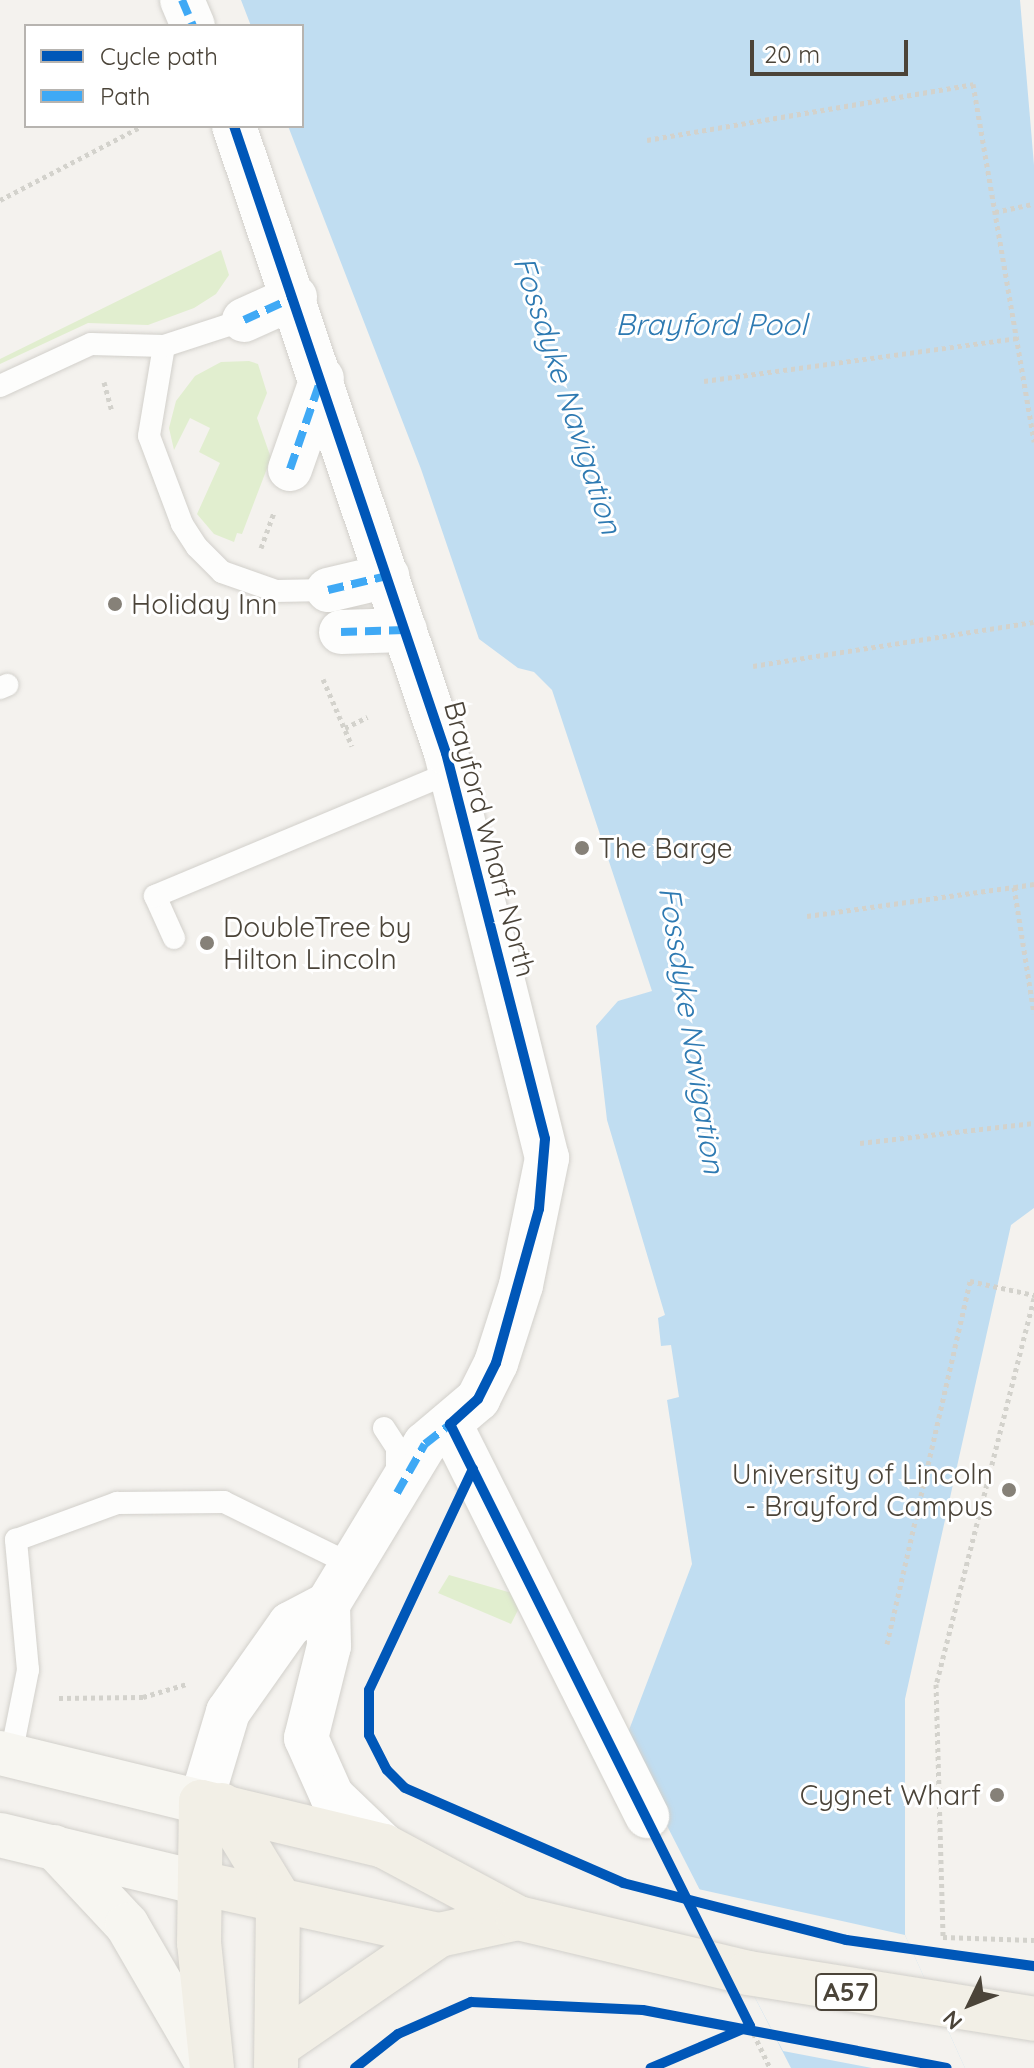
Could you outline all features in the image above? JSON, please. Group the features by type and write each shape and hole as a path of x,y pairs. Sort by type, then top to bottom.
{"main road":[{"path":"6,1754 384,1846 518,1918"},
{"path":"211,2068 199,1943 200,1883 212,1804"},
{"path":"212,1804 278,1897 274,1968 278,2056"},
{"path":"0,1835 439,1935"},
{"path":"54,1847 127,1925 211,2068"},
{"path":"278,2056 439,1935 518,1918"},
{"name":"A57","path":"518,1918 872,1997 1034,2019"}],"street":[{"path":"182,0 192,24"},
{"name":"Brayford Wharf North","path":"235,128 295,297 451,772 547,1158 521,1285 496,1363 478,1399 425,1444 328,1604"},
{"path":"244,320 295,297"},
{"path":"290,469 322,378"},
{"path":"328,590 387,576"},
{"path":"341,632 405,630"},
{"path":"450,1424 647,1816"},
{"path":"212,1804 228,1712 290,1624 328,1604 329,1646 306,1738 332,1796 384,1846"}],"lane":[{"path":"0,386 91,344 164,346 244,320"},
{"path":"164,346 149,436 182,524 197,547 222,572 276,591 328,590"},
{"path":"174,938 155,896 451,772"},
{"path":"384,1428 397,1448 397,1493"},
{"path":"6,1754 28,1670 16,1540 117,1503 224,1502 352,1565"}],"path":[{"path":"647,140 973,84 1034,442"},
{"path":"0,200 138,128"},
{"path":"995,212 1034,204"},
{"path":"704,381 1017,338"},
{"path":"753,666 1034,622"},
{"path":"322,675 352,746"},
{"path":"345,728 368,717"},
{"path":"807,916 1034,884"},
{"path":"1014,887 1034,1013"},
{"path":"860,1143 1034,1123"},
{"path":"887,1644 970,1281 1034,1297 936,1684 943,1937 1034,1940"},
{"path":"24,1691 103,1700 143,1697 196,1679"},
{"path":"743,2012 770,2068"},
{"path":"750,2026 734,2029 776,2038"}],"green space":[{"path":"221,250 229,275 216,294 194,308 148,325 88,323 0,364 0,359"},
{"path":"249,361 258,364 267,393 257,418 271,458 242,534 237,533 234,542 214,534 197,514 220,463 199,452 210,428 190,418 174,450 169,428 176,401 195,376 221,362"},
{"path":"449,1575 519,1595 522,1602 511,1624 438,1593"}],"water":[{"name":"Brayford Pool","path":"241,0 1020,0 1034,165 1034,1208 1011,1225 905,1699 905,1935 965,2068 791,2068 620,1734 629,1730 692,1564 667,1400 679,1397 671,1345 661,1346 658,1318 665,1315 607,1120 596,1026 618,1001 652,991 552,690 534,672 518,668 479,639 421,469 289,128 304,128 304,24 250,24"}],"pier":[{"path":"698,1889 905,1935 965,2068 872,2068 783,2051"}],"marked path":[{"path":"182,0 192,24"},
{"path":"244,320 295,297"},
{"path":"290,469 320,382"},
{"path":"328,590 387,576"},
{"path":"341,632 405,630"},
{"path":"397,1493 425,1444 454,1421"}],"cycle path":[{"path":"235,128 446,753 545,1139 539,1209 496,1363 478,1399 450,1424 750,2026 651,2068"},
{"path":"473,1469 369,1690 369,1735 387,1770 405,1788 623,1883 846,1940 1034,1966"},
{"path":"355,2068 398,2034 471,2002 643,2010 946,2068"}],"place":[{"name":"Holiday Inn","path":"115,604"},
{"name":"The Barge","path":"582,848"},
{"name":"DoubleTree by Hilton Lincoln","path":"207,943"},
{"name":"University of Lincoln - Brayford Campus","path":"1009,1490"},
{"name":"Cygnet Wharf","path":"997,1795"}],"water label":[{"name":"Fossdyke Navigation","path":"568,395"},
{"name":"Fossdyke Navigation","path":"692,1030"}]}
